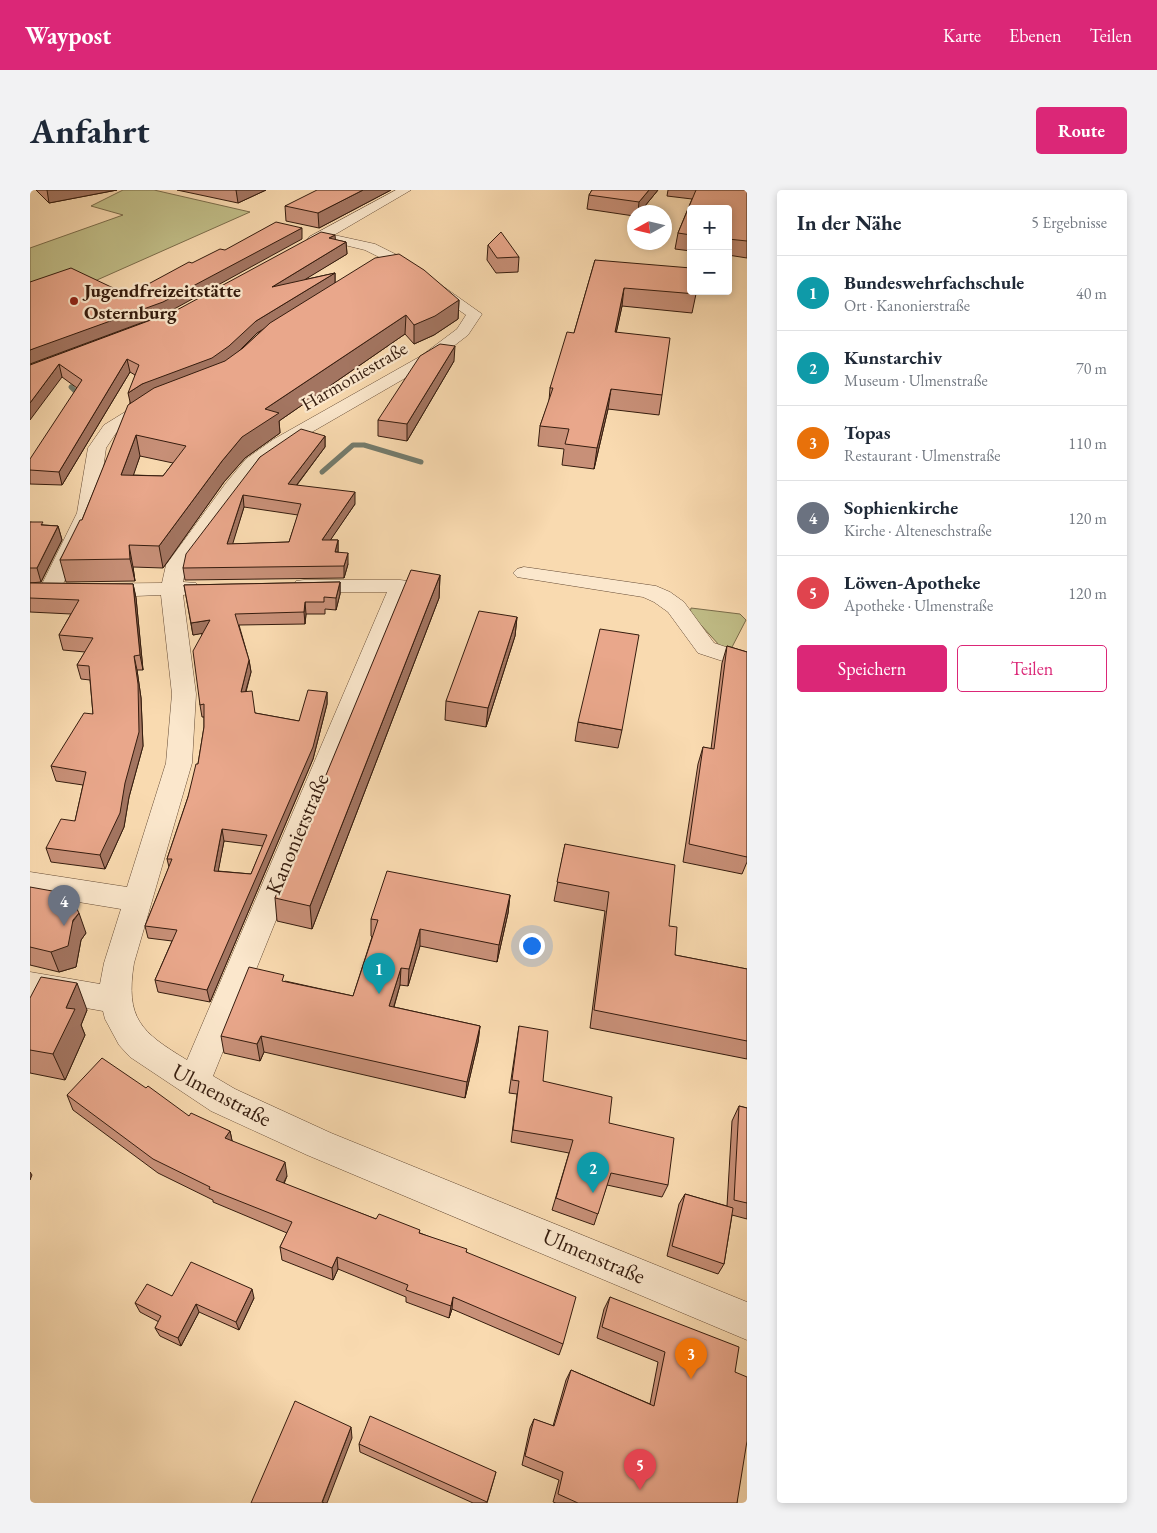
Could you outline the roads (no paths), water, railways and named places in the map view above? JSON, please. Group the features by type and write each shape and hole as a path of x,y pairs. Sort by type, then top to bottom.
{"street":[{"path":"298,250 404,190"},
{"name":"Harmoniestraße","path":"171,588 176,565 233,487 253,463 280,443 427,359 463,332 474,314 398,261 370,247 323,236"},
{"path":"375,269 383,264 398,261"},
{"path":"40,590 87,513 97,448 100,442 110,429 151,403 168,396"},
{"path":"524,573 648,590 676,607 706,648 747,662"},
{"name":"Kanonierstraße","path":"194,1082 400,586 281,586"},
{"path":"40,590 109,591 208,587"},
{"name":"Ulmenstraße","path":"171,588 184,694 179,763 119,963 115,988 116,1000 121,1019 130,1035 162,1062 223,1100 319,1144 747,1321"},
{"path":"30,883 137,900"},
{"path":"30,985 116,1000"}],"waterway":[{"path":"71,387 82,398"},
{"path":"322,472 353,445 364,445 421,462"}],"place":[{"name":"Jugendfreizeitstätte Osternburg","path":"74,301"},
{"name":"Sophienkirche","path":"64,926"},
{"name":"Bundeswehrfachschule","path":"379,994"},
{"name":"Kunstarchiv","path":"593,1193"},
{"name":"Topas","path":"691,1379"},
{"name":"Löwen-Apotheke","path":"640,1490"}]}
